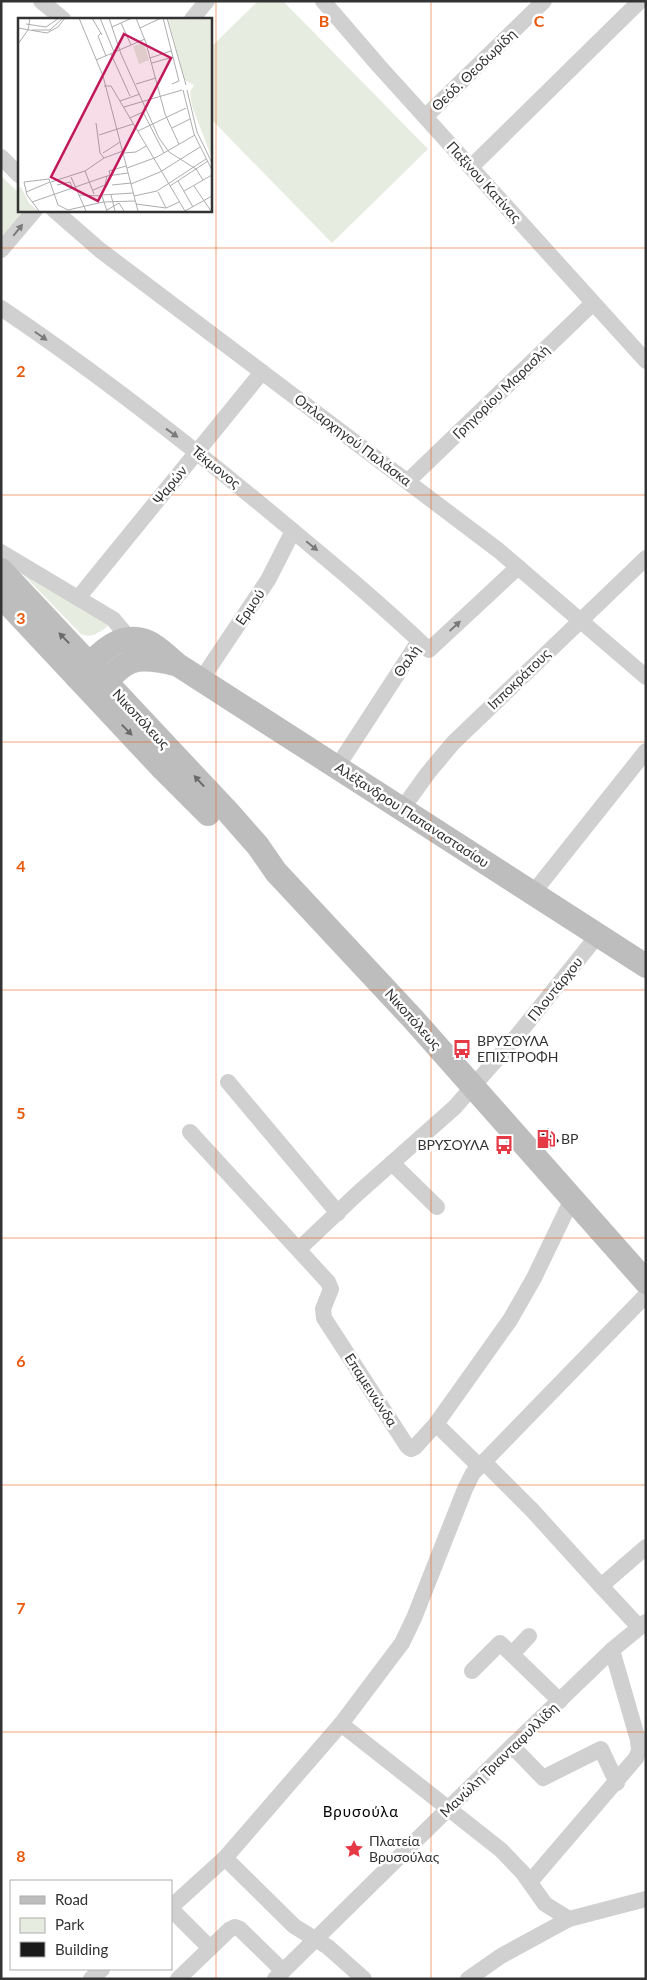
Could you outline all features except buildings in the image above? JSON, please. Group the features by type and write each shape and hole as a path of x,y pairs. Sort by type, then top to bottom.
{"main road":[{"name":"Νικοπόλεως","path":"1,570 83,671"},
{"name":"Νικοπόλεως","path":"1,596 100,688 233,838 276,872"},
{"name":"Αλέξανδρου Παπαναστασίου","path":"130,639 149,642 171,663 201,680 646,966"},
{"path":"83,671 104,649 115,643 130,639"},
{"name":"Αλέξανδρου Παπαναστασίου","path":"100,688 121,666 136,659 171,663"},
{"path":"126,703 127,685 134,672 147,664 171,663"},
{"name":"Νικοπόλεως","path":"100,688 126,703 258,846 276,872 474,1087 646,1282"}],"street":[{"path":"41,1 62,18"},
{"path":"193,18 207,1"},
{"name":"Παξίνου Κατίνας","path":"323,1 379,66 646,361"},
{"name":"Θεόδ. Θεοδωρίδη","path":"426,117 544,1"},
{"path":"471,167 640,1"},
{"path":"1,157 18,174"},
{"path":"1,250 34,211"},
{"name":"Οπλαρχηγού Παλάσκα","path":"55,211 83,236 408,481 518,567 646,676"},
{"name":"Γρηγορίου Μαρασλή","path":"408,481 593,303"},
{"name":"Τέκμονος","path":"1,308 60,349 197,452 349,576 419,641"},
{"name":"Ψαρών","path":"78,598 262,372"},
{"name":"Ερμού","path":"201,680 268,580 293,531"},
{"path":"1,552 113,619 130,639"},
{"name":"Ιπποκράτους","path":"402,809 453,743 646,558"},
{"name":"Θαλή","path":"337,767 419,641 429,650 518,567"},
{"path":"533,894 646,751"},
{"name":"Πλουτάρχου","path":"299,1249 447,1115 474,1087 598,936"},
{"path":"228,1082 338,1213"},
{"path":"190,1132 299,1249"},
{"path":"392,1163 437,1207"},
{"path":"482,1464 436,1424 510,1320 534,1278 572,1199"},
{"name":"Επαμεινώνδα","path":"299,1249 328,1282 331,1289 323,1309 324,1318 407,1446 411,1449 415,1448 436,1424"},
{"path":"172,1907 225,1858 341,1724 402,1643 414,1618 465,1489 473,1474 646,1296"},
{"name":"Μανώλη Τριανταφυλλίδη","path":"279,1975 512,1746 612,1650 642,1624 601,1586 532,1510 482,1464"},
{"path":"601,1586 646,1547"},
{"path":"512,1654 529,1636"},
{"path":"472,1671 500,1643 560,1701"},
{"path":"530,1882 617,1783 636,1758 639,1747 612,1650"},
{"path":"341,1724 501,1850 530,1882 545,1904 568,1919"},
{"path":"512,1746 543,1778 601,1749 617,1783"},
{"path":"225,1858 294,1926 328,1947 364,1979"},
{"path":"468,1979 501,1956 568,1919 646,1900"},
{"path":"172,1909 210,1948"},
{"path":"178,1979 235,1927 240,1929 279,1975"},
{"path":"91,1979 101,1970"}],"green space":[{"path":"258,1 283,1 428,149 332,243 211,119 211,47"},
{"path":"1,176 18,192 18,211 28,211 1,242"},
{"path":"13,564 109,625 92,635 81,634"}],"place":[{"name":"ΒΡΥΣΟΥΛΑ ΕΠΙΣΤΡΟΦΗ","path":"462,1049"},
{"name":"BP","path":"546,1139"},
{"name":"ΒΡΥΣΟΥΛΑ","path":"504,1145"},
{"name":"Πλατεία Βρυσούλας","path":"354,1849"}],"district":[{"name":"Βρυσούλα","path":"361,1812"}]}
